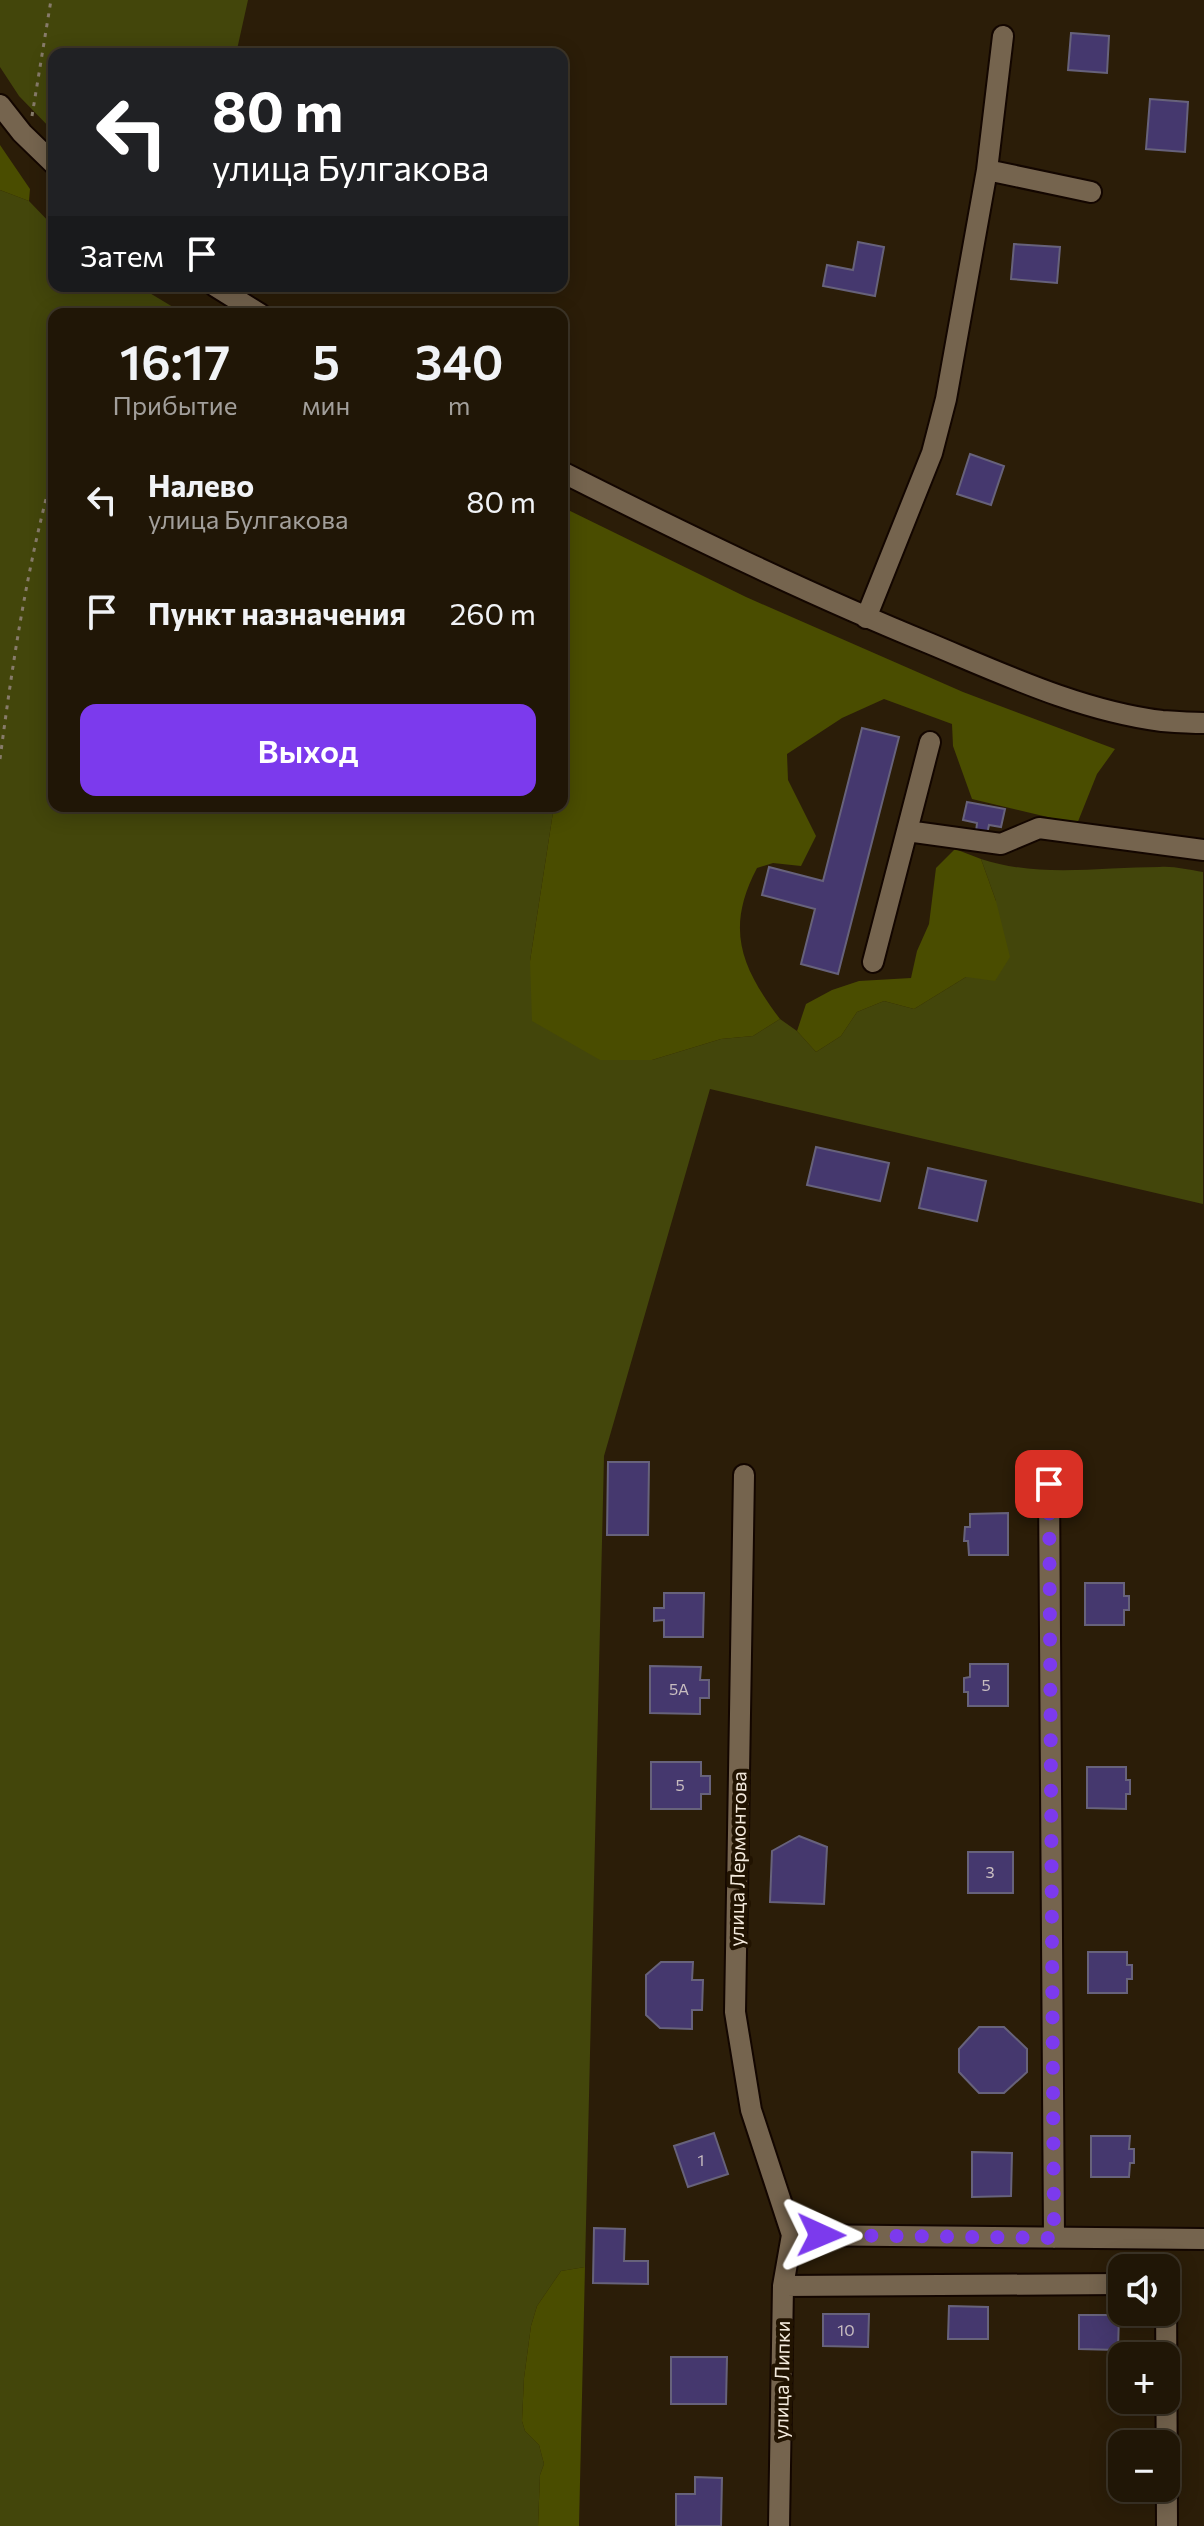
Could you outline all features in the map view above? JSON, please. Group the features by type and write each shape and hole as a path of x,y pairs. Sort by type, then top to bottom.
{"street":[{"path":"866,618 932,453 946,399 987,170 1003,36"},
{"path":"0,105 22,133 48,158"},
{"path":"987,170 1091,192"},
{"path":"225,292 250,308"},
{"path":"568,475 866,618 1016,679 1096,707 1160,721 1204,723"},
{"path":"873,962 930,742"},
{"path":"907,831 1001,844 1039,828 1204,850"},
{"name":"улица Лермонтова","path":"744,1475 735,2012 751,2110 792,2235"},
{"path":"1049,1484 1054,2238"},
{"path":"792,2235 1204,2239"},
{"name":"улица Липки","path":"779,2526 783,2286 792,2235"},
{"path":"783,2286 1108,2284"},
{"path":"1166,2326 1167,2526"}],"path":[{"path":"22,133 31,119 51,0"},
{"path":"0,759 15,640 48,492"}],"shaded area":[{"path":"0,0 248,0 237,48 48,48 48,126 19,96 0,67"},
{"path":"0,145 30,189 29,201 0,190"},
{"path":"0,190 29,201 48,221 48,292 148,292 175,308 48,308 48,812 553,812 530,961 652,1060 721,1039 753,1036 780,1019 797,1031 816,1052 841,1036 857,1012 884,1001 914,1009 966,977 996,901 981,859 1047,870 1165,867 1203,872 1203,1204 710,1089 604,1456 585,2267 561,2271 537,2306 531,2326 522,2421 525,2431 539,2445 544,2464 540,2475 538,2526 0,2526"},
{"path":"568,510 746,597 963,692 1115,749 1097,774 1077,824 972,799 953,746 952,724 884,699 842,718 787,754 788,780 816,836 801,866 773,863 757,868 747,890 740,929 742,947 755,982 780,1019 753,1036 721,1039 652,1060 600,1060 532,1021 530,961 553,812 568,812"},
{"path":"955,849 981,859 996,901 1010,957 995,981 966,977 914,1009 884,1001 857,1012 841,1036 816,1052 797,1031 806,1004 832,990 859,981 911,978 917,951 929,924 936,868"},
{"path":"585,2267 579,2526 538,2526 540,2475 544,2464 539,2445 525,2431 522,2421 531,2326 537,2306 561,2271"}],"building":[{"path":"1071,33 1109,36 1107,73 1068,70"},
{"path":"1150,99 1188,102 1185,152 1146,149"},
{"path":"858,242 884,247 875,296 823,286 827,265 853,270"},
{"path":"1014,244 1060,247 1057,283 1011,279"},
{"path":"970,454 1004,466 991,505 957,494"},
{"path":"862,728 899,737 838,974 801,964 815,909 762,895 769,867 823,881"},
{"path":"967,802 1005,809 1001,827 989,825 987,834 976,832 977,823 963,820"},
{"path":"816,1147 889,1163 880,1201 807,1185"},
{"path":"928,1168 986,1181 977,1221 919,1208"},
{"path":"608,1462 649,1462 648,1535 607,1535"},
{"path":"1008,1513 1008,1555 969,1555 968,1541 964,1541 965,1527 970,1527 970,1514"},
{"path":"1085,1583 1124,1583 1124,1596 1129,1596 1129,1610 1124,1610 1124,1625 1085,1625"},
{"path":"664,1593 704,1593 703,1637 664,1637 664,1620 654,1621 654,1608 664,1608"},
{"path":"970,1664 1008,1664 1008,1706 968,1706 964,1678 970,1677"},
{"path":"650,1666 701,1667 700,1680 709,1680 709,1698 700,1698 700,1714 650,1713"},
{"path":"651,1762 701,1762 701,1776 710,1776 710,1794 701,1794 701,1809 651,1809"},
{"path":"1087,1767 1126,1767 1130,1794 1126,1794 1126,1809 1087,1808"},
{"path":"799,1836 827,1847 824,1904 770,1902 772,1851"},
{"path":"968,1852 1013,1852 1013,1893 968,1893"},
{"path":"1088,1952 1127,1952 1127,1965 1132,1965 1132,1979 1127,1979 1127,1993 1088,1993"},
{"path":"661,1962 693,1962 692,1980 703,1980 702,2010 692,2010 692,2029 660,2028 646,2015 646,1975"},
{"path":"979,2027 1004,2027 1027,2049 1027,2072 1004,2093 979,2093 959,2072 959,2049"},
{"path":"714,2133 728,2174 688,2187 674,2146"},
{"path":"1091,2136 1130,2136 1129,2149 1134,2149 1134,2163 1130,2163 1129,2177 1091,2177"},
{"path":"972,2152 1012,2153 1011,2196 972,2197"},
{"path":"594,2228 625,2229 624,2261 648,2261 648,2284 593,2283"},
{"path":"949,2306 988,2307 988,2339 948,2339"},
{"path":"823,2314 869,2314 868,2347 823,2346"},
{"path":"1079,2315 1108,2315 1108,2326 1119,2326 1118,2342 1108,2342 1108,2350 1079,2349"},
{"path":"671,2357 727,2357 726,2404 671,2404"},
{"path":"695,2477 722,2478 721,2526 676,2526 676,2494 695,2494"}],"route":[{"path":"821,2235 1054,2238 1049,1484"}]}
